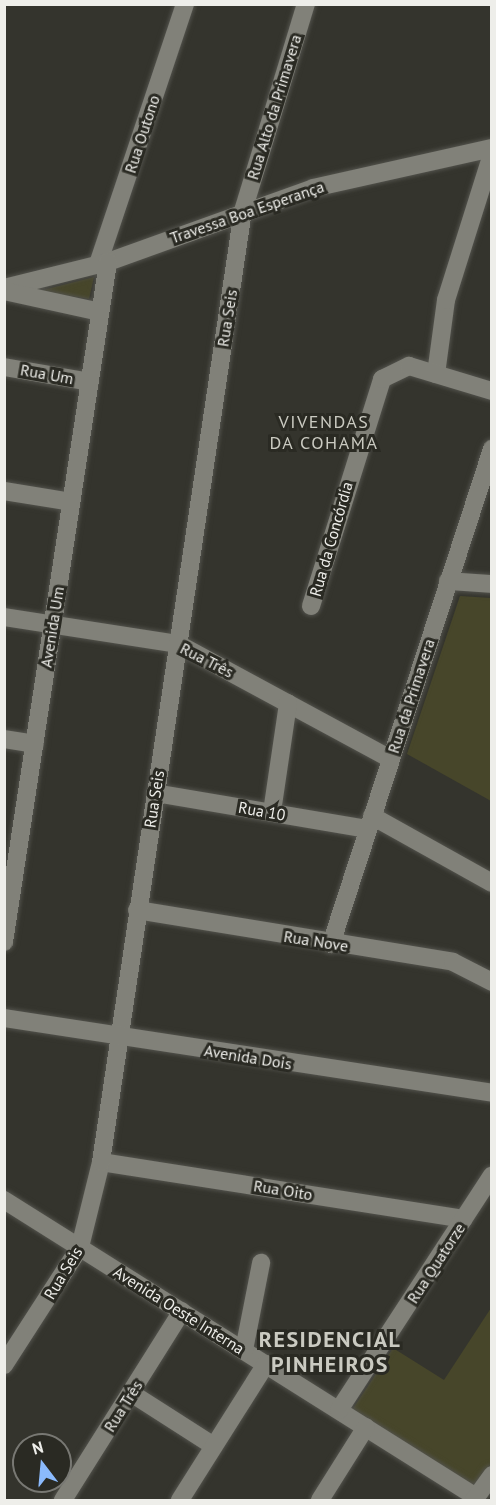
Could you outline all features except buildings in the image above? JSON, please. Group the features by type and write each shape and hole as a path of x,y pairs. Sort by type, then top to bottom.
{"street":[{"name":"Rua Outono","path":"103,263 185,4"},
{"name":"Rua Alto da Primavera","path":"243,211 306,4"},
{"name":"Travessa Boa Esperança","path":"4,289 103,263 243,211 392,167 492,148"},
{"path":"436,374 446,300 492,153"},
{"name":"Rua Seis","path":"4,1365 80,1247 101,1162 243,211"},
{"name":"Avenida Um","path":"4,942 10,862 35,744 100,312 103,263"},
{"path":"4,289 100,312"},
{"name":"Rua da Concórdia","path":"311,606 376,388 402,366 492,392"},
{"name":"Rua Um","path":"4,367 90,382"},
{"name":"Rua da Primavera","path":"331,944 492,449"},
{"path":"4,491 71,502"},
{"path":"448,581 492,584"},
{"name":"Rua Três","path":"4,617 178,644 391,759"},
{"path":"272,812 288,703"},
{"path":"4,739 35,744"},
{"name":"Rua 10","path":"155,793 272,812 370,823 492,883"},
{"name":"Rua Nove","path":"137,910 331,944 453,962 492,982"},
{"name":"Avenida Dois","path":"4,1018 492,1093"},
{"name":"Rua Oito","path":"101,1162 464,1219"},
{"name":"Rua Quatorze","path":"339,1410 492,1175"},
{"name":"Avenida Oeste Interna","path":"4,1200 366,1427 475,1499"},
{"path":"244,1350 261,1263"},
{"name":"Rua Três","path":"66,1500 182,1311"},
{"path":"180,1500 266,1364"},
{"path":"131,1393 214,1446"},
{"path":"320,1500 366,1427"},
{"path":"475,1499 492,1475"}],"shaded area":[{"path":"94,277 89,299 39,291"},
{"path":"460,596 491,598 491,801 407,754"},
{"path":"491,1308 491,1463 475,1489 352,1410 393,1348 444,1380"}],"district":[{"name":"VIVENDAS DA COHAMA","path":"324,433"},
{"name":"RESIDENCIAL PINHEIROS","path":"330,1352"}]}
